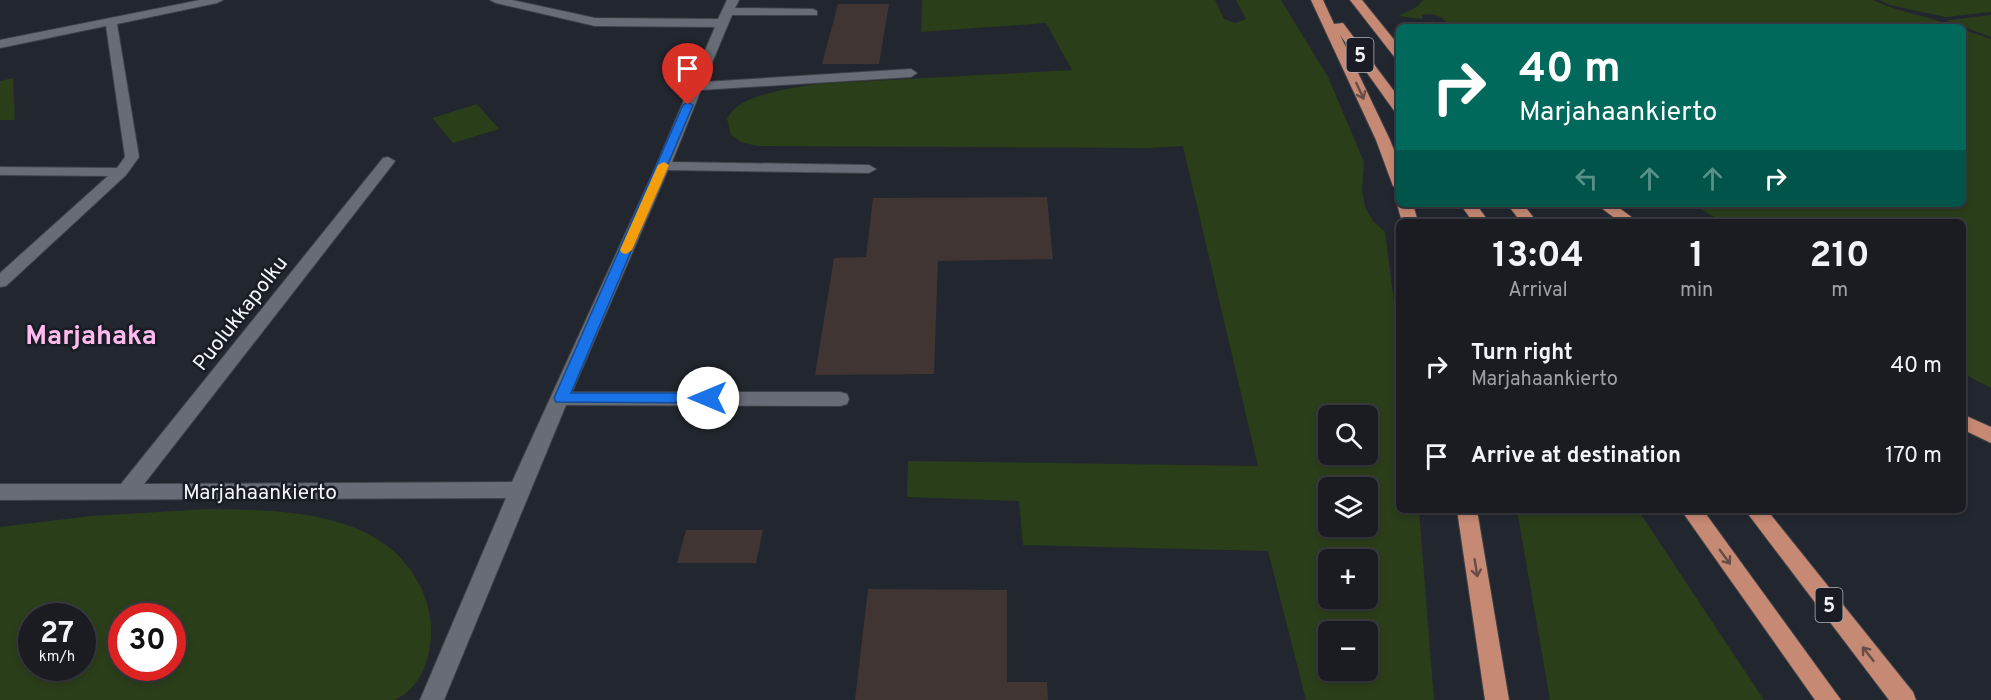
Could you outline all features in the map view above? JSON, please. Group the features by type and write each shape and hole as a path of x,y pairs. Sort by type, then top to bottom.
{"highway":[{"name":"5","path":"1319,0 1396,105"},
{"path":"1319,0 1383,140 1396,175"},
{"name":"5","path":"1357,0 1396,51"},
{"path":"1357,0 1396,33"},
{"path":"1517,207 1527,219"},
{"path":"1609,207 1626,219"},
{"path":"1966,423 1991,436"},
{"path":"1467,513 1497,700"},
{"path":"1693,513 1829,700"},
{"name":"5","path":"1757,513 1904,700"}],"street":[{"path":"0,44 217,0"},
{"path":"496,0 595,22 727,11 813,13"},
{"path":"432,700 519,490 663,166 727,11"},
{"path":"0,282 121,172 132,157 111,22"},
{"path":"696,86 911,73"},
{"name":"Puolukkapolku","path":"126,492 388,161"},
{"path":"663,166 869,169"},
{"path":"0,171 121,172"},
{"path":"561,398 840,399"},
{"name":"Marjahaankierto","path":"0,492 519,490"}],"green space":[{"path":"922,0 1215,0 1224,19 1235,23 1246,19 1236,0 1281,0 1328,77 1364,162 1362,189 1365,207 1373,221 1385,232 1396,318 1396,513 1419,513 1434,700 1306,700 1268,551 1023,545 1019,501 907,497 908,461 1258,466 1183,146 1148,148 757,146 741,142 731,135 727,119 742,103 754,98 780,90 816,84 1072,70 1046,23 921,32"},
{"path":"1423,0 1873,0 1947,24 1449,24 1435,15 1422,15 1422,19 1399,16 1418,6"},
{"path":"1879,0 1991,0 1991,12 1945,17 1890,5"},
{"path":"1991,15 1991,37 1966,28 1966,24 1957,24 1946,20"},
{"path":"1966,31 1991,39 1991,388 1966,375 1966,219 1717,219 1698,207 1966,207"},
{"path":"13,78 15,120 0,120 0,81"},
{"path":"477,104 499,129 453,143 432,118"},
{"path":"208,509 298,514 329,520 357,529 383,543 405,562 421,588 429,609 431,631 430,646 423,671 408,691 394,700 0,700 0,527 91,516"},
{"path":"1518,513 1640,513 1764,700 1550,700"}],"building":[{"path":"838,4 889,4 879,64 822,64"},
{"path":"1047,197 1053,259 938,261 934,374 815,375 834,258 866,257 873,198"},
{"path":"686,530 763,530 756,563 677,563"},
{"path":"868,589 1007,590 1007,682 1047,682 1048,700 855,700"}],"slow traffic":[{"path":"626,250 664,165"}],"district":[{"name":"Marjahaka","path":"91,335"}],"route":[{"path":"688,105 561,398 708,398"}]}
